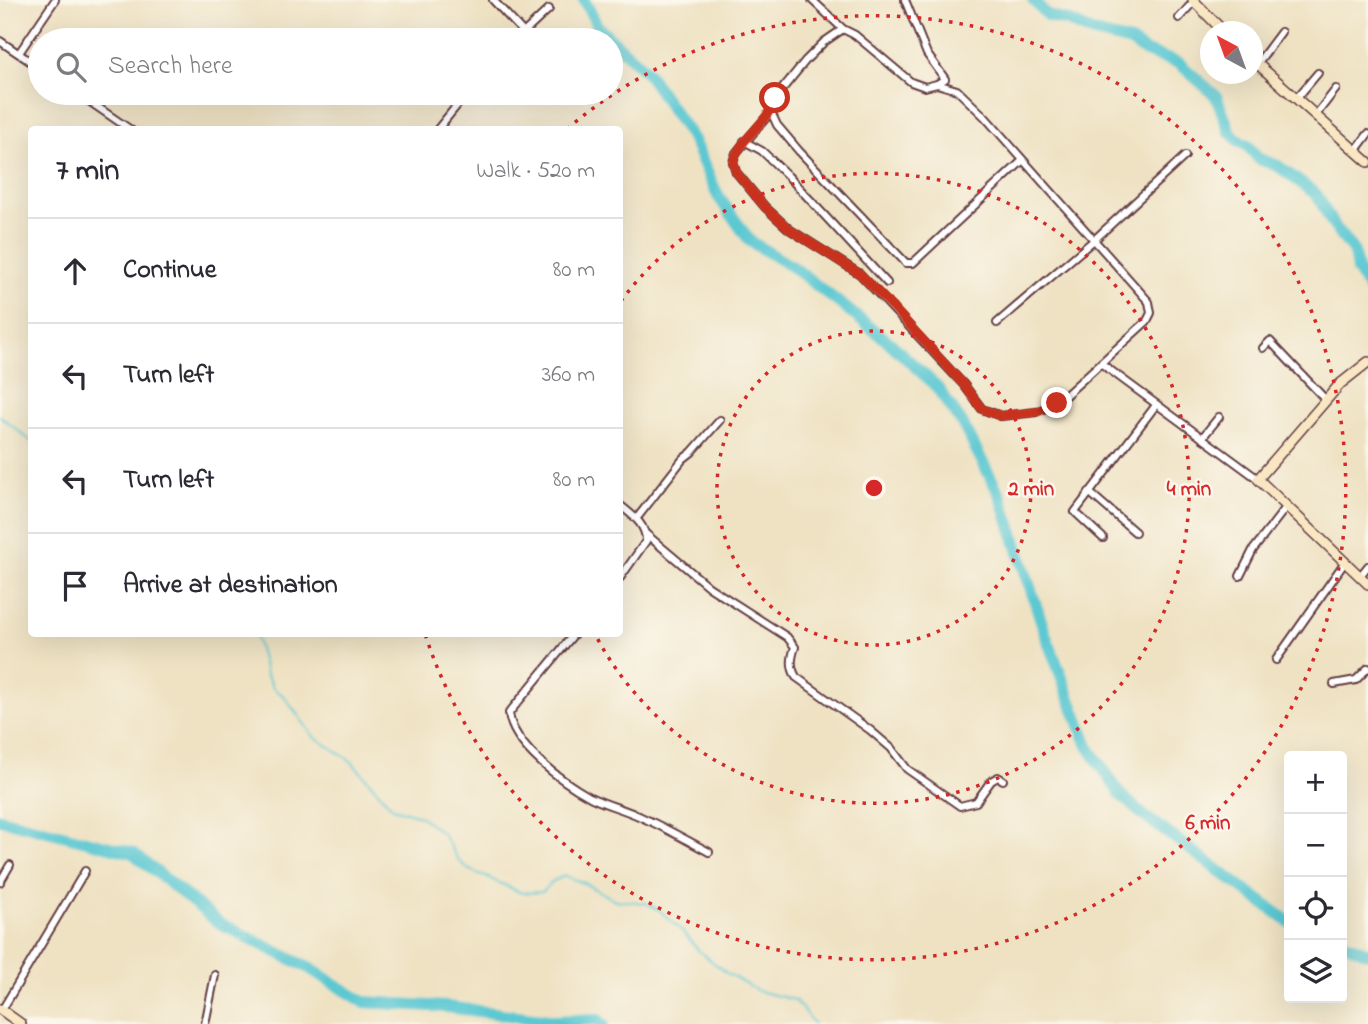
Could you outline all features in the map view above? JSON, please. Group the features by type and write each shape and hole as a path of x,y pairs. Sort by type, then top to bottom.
{"street":[{"path":"36,28 55,0"},
{"path":"493,0 519,28"},
{"path":"813,0 843,29 855,35 911,82 925,87 937,84 946,79 927,54 905,0"},
{"path":"1179,18 1193,1 1213,21"},
{"path":"529,28 549,9"},
{"path":"843,29 824,41 775,98 771,112 744,141 733,162 736,172 765,207 789,229 860,274 964,385 982,409 1000,416 1036,412 1057,403 1147,321 1151,313 1149,302 985,117 957,90 937,84"},
{"path":"1263,52 1281,32"},
{"path":"19,53 28,40"},
{"path":"0,41 28,59"},
{"path":"1263,68 1368,162"},
{"path":"1296,99 1318,74"},
{"path":"1315,116 1336,89"},
{"path":"95,105 125,126"},
{"path":"440,126 457,105"},
{"path":"771,112 777,125 799,151 906,263 913,263 1022,161"},
{"path":"1356,150 1368,134"},
{"path":"744,141 762,151 788,176 887,283"},
{"path":"997,323 1094,240 1185,156"},
{"path":"1264,348 1270,341 1326,400"},
{"path":"1258,479 1326,400 1353,372 1368,362"},
{"path":"1102,364 1258,479 1368,584"},
{"path":"1103,538 1075,512 1156,405"},
{"path":"1202,438 1219,416"},
{"path":"637,518 682,459 692,452 720,420"},
{"path":"1089,492 1135,532"},
{"path":"1241,576 1252,550 1287,506"},
{"path":"623,507 637,518 646,534 709,587 787,637 794,647 791,658 796,677 870,730 891,748 907,769 918,778 960,806 972,804 991,781 998,777 1003,780"},
{"path":"623,574 646,541 646,534"},
{"path":"1276,660 1345,562"},
{"path":"1360,576 1368,566"},
{"path":"572,637 509,713 510,723 518,738 555,774 591,797 640,817 709,852"},
{"path":"1334,684 1356,680 1368,668"},
{"path":"0,882 10,865"},
{"path":"21,1024 1,1010 85,871"},
{"path":"205,1024 215,975"}],"waterway":[{"path":"584,0 599,28"},
{"path":"1033,0 1048,16 1068,21 1094,33 1131,42 1146,52 1179,63 1216,96 1230,132 1240,142 1248,146 1259,159 1278,166 1317,195 1332,223 1354,252 1357,270 1368,288"},
{"path":"623,50 646,71 693,140 718,196 750,241 797,270 889,342 936,386 962,423 1001,497 1046,636 1088,746 1120,794 1143,815 1284,918"},
{"path":"0,416 28,439"},
{"path":"256,637 266,674 273,688 284,696 313,736 351,761 393,808 420,816 442,833 459,861 468,869 522,893 542,892 553,881 565,876 615,900 646,903 659,910 698,950 725,972 758,991 795,1000 814,1024"},
{"path":"0,819 133,853 219,923 309,968 364,1002 447,1007 556,1021 597,1019 603,1024"},
{"path":"1347,944 1368,953"}],"route":[{"path":"775,98 771,112 744,141 733,162 736,172 765,207 789,229 860,274 964,385 982,409 1000,416 1036,412 1057,403"}]}
